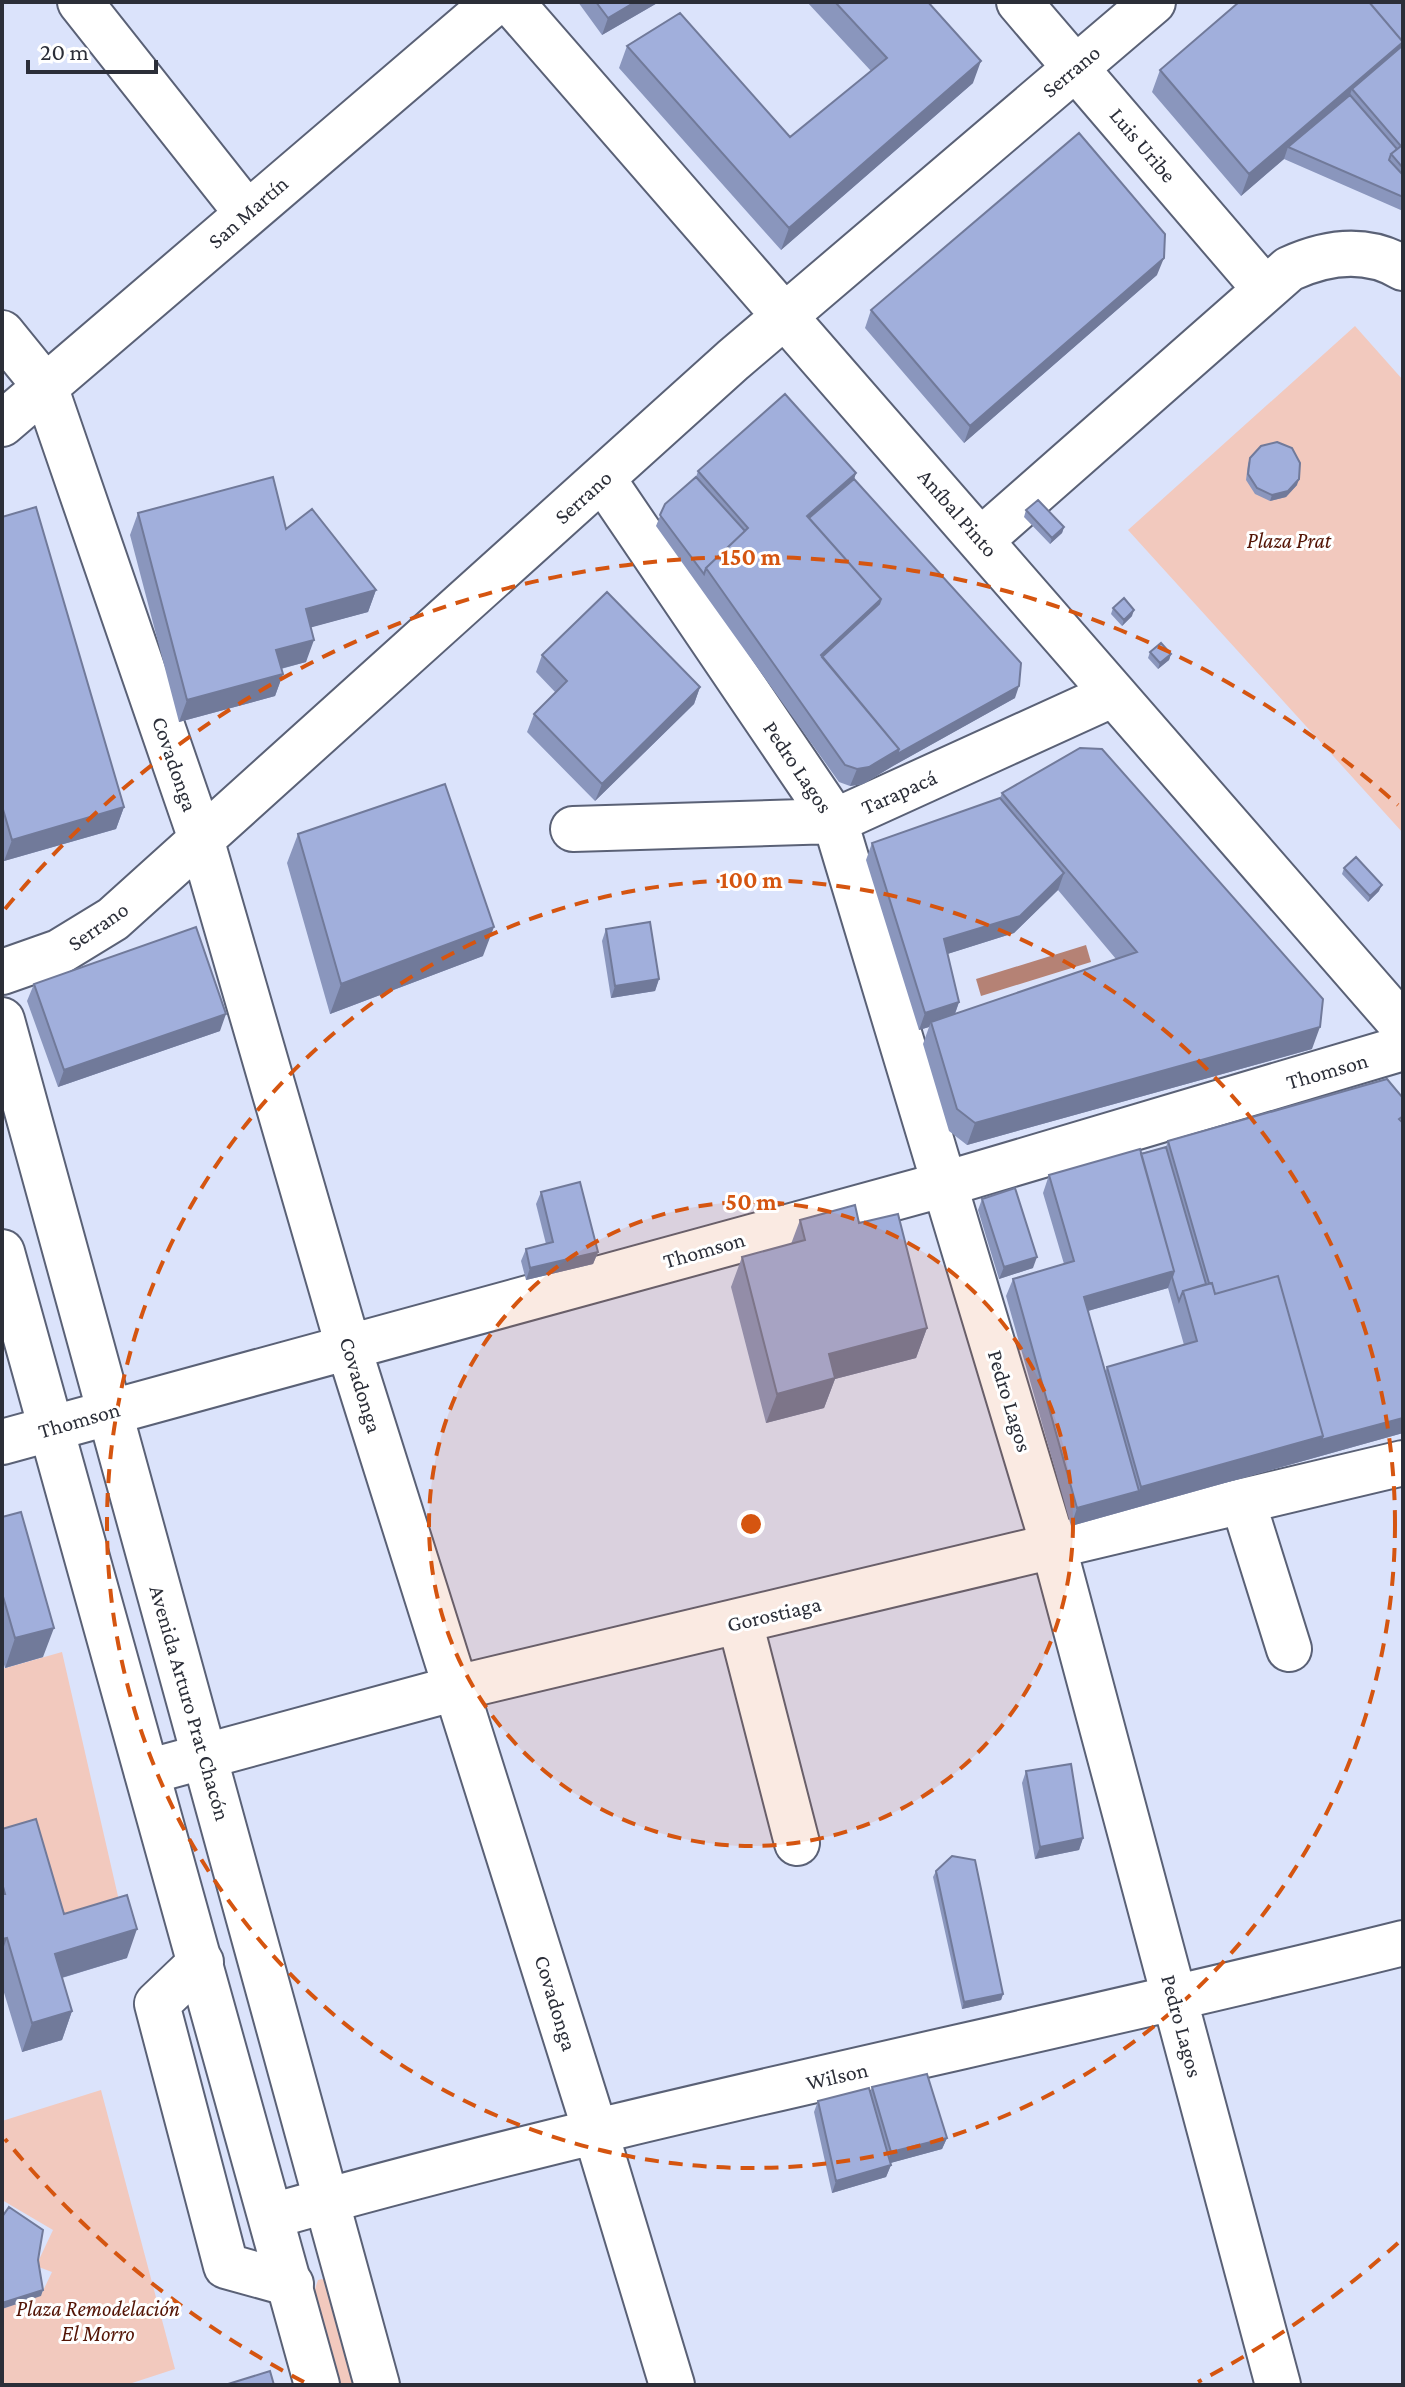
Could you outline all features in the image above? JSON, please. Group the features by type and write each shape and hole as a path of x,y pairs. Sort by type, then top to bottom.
{"street":[{"path":"80,2 247,213"},
{"name":"San Martín","path":"2,424 495,2"},
{"name":"Aníbal Pinto","path":"511,2 1403,1026"},
{"name":"Luis Uribe","path":"1019,2 1078,66 1265,289"},
{"name":"Serrano","path":"2,972 59,952 96,932 202,842 785,314 1153,2"},
{"path":"981,540 1289,269 1333,253 1373,257 1403,268"},
{"path":"2,333 45,386"},
{"name":"Covadonga","path":"45,386 202,842 349,1349 672,2385"},
{"name":"Pedro Lagos","path":"603,479 835,821 1054,1548 1278,2385"},
{"name":"Tarapacá","path":"573,829 835,821 1114,694"},
{"name":"Avenida Arturo Prat Chacón","path":"2,1020 377,2385"},
{"name":"Thomson","path":"2,1442 945,1184 1403,1048"},
{"path":"2,1252 317,2385"},
{"name":"Gorostiaga","path":"147,1772 456,1688 1403,1463"},
{"path":"1243,1502 1256,1533 1289,1649"},
{"path":"740,1622 797,1843"},
{"name":"Wilson","path":"272,2216 595,2130 1175,2000 1403,1943"},
{"path":"201,1962 157,2004 226,2266 291,2284"}],"green space":[{"name":"Plaza Prat","path":"1355,326 1403,380 1403,833 1128,530"},
{"path":"62,1652 120,1905 56,1924 2,1838 2,1669"},
{"name":"Plaza Remodelación El Morro","path":"101,2090 175,2369 126,2385 2,2385 2,2309 41,2295 52,2272 36,2266 53,2230 2,2200 2,2121"},
{"path":"318,2280 328,2282 356,2385 340,2385 314,2292"}],"shaded area":[{"path":"1086,945 1091,962 981,996 976,979"}],"building":[{"path":"596,2 635,2 608,18"},
{"path":"835,2 928,2 981,61 789,228 627,46 680,13 790,137 887,58"},
{"path":"1239,2 1369,2 1403,42 1249,174 1160,70"},
{"path":"1369,2 1403,2 1403,42"},
{"path":"1403,42 1403,168 1391,154 1401,146 1352,89"},
{"path":"1350,95 1397,149 1389,160 1403,175 1403,197 1288,147"},
{"path":"1079,133 1165,234 1164,258 970,426 871,310"},
{"path":"785,394 856,473 807,516 881,599 821,655 899,749 869,767 857,769 845,765 706,568 748,528 698,471"},
{"path":"1277,442 1292,448 1300,463 1299,479 1288,491 1272,495 1257,488 1248,474 1250,458 1261,446"},
{"path":"273,477 286,529 312,509 376,590 306,609 314,640 276,650 283,674 187,700 138,513"},
{"path":"696,477 745,531 706,568 704,574 660,515 665,504"},
{"path":"854,479 1021,663 1019,686 897,754 899,749 822,657 881,599 809,518"},
{"path":"1038,500 1064,527 1052,538 1026,510"},
{"path":"36,507 124,807 12,840 2,806 2,517"},
{"path":"607,592 700,687 602,784 534,714 567,681 542,655"},
{"path":"1124,598 1134,610 1124,620 1113,608"},
{"path":"1161,643 1171,654 1160,663 1150,652"},
{"path":"1080,748 1102,749 1323,999 1320,1027 975,1123 957,1109 931,1022 1137,952 1002,793"},
{"path":"445,784 494,927 341,984 298,834"},
{"path":"1000,798 1064,873 1020,916 944,939 959,1002 925,1013 872,843"},
{"path":"1356,857 1382,885 1370,896 1344,868"},
{"path":"650,922 659,979 615,986 606,929"},
{"path":"196,927 226,1014 64,1070 34,984"},
{"path":"1387,1079 1403,1098 1403,1116 1399,1119 1403,1123 1403,1418 1321,1440 1323,1436 1278,1276 1215,1294 1212,1283 1209,1283 1168,1141"},
{"path":"1166,1147 1206,1284 1183,1291 1179,1301 1172,1277 1174,1271 1141,1154"},
{"path":"1140,1149 1174,1271 1084,1297 1139,1491 1077,1508 1013,1279 1074,1261 1049,1175"},
{"path":"580,1182 598,1252 530,1268 526,1249 553,1242 541,1192"},
{"path":"1015,1188 1037,1257 1004,1267 982,1199"},
{"path":"855,1205 859,1223 898,1214 927,1328 829,1354 835,1378 777,1394 742,1257 805,1240 800,1220"},
{"path":"1278,1276 1323,1436 1141,1487 1107,1367 1197,1341 1183,1291 1212,1283 1215,1294"},
{"path":"21,1512 54,1628 15,1638 2,1593 2,1517"},
{"path":"1071,1764 1083,1838 1040,1847 1026,1771"},
{"path":"36,1819 64,1914 127,1895 137,1929 55,1954 72,2011 32,2023 7,1938 2,1939 2,1894 5,1894 2,1883 2,1829"},
{"path":"952,1856 975,1860 1003,1994 964,2002 936,1871"},
{"path":"927,2074 947,2138 891,2152 872,2087"},
{"path":"869,2088 891,2165 836,2181 818,2101"},
{"path":"9,2207 43,2230 38,2260 43,2290 2,2303 2,2217"},
{"path":"270,2371 274,2385 228,2385 228,2384"}]}
